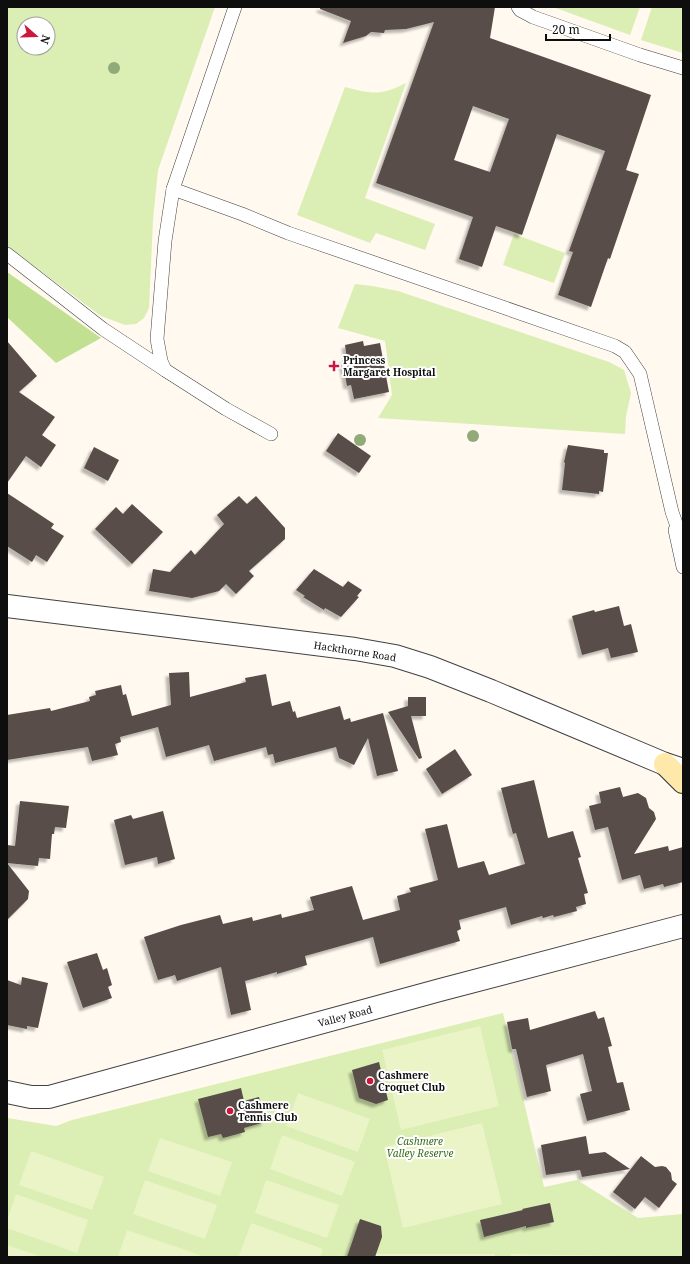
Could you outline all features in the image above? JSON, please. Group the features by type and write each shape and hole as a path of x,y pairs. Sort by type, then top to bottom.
{"main road":[{"path":"674,767 683,782"}],"street":[{"name":"Hackthorne Road","path":"7,606 395,656 430,667 491,691 674,767"},
{"name":"Valley Road","path":"7,1092 31,1098 49,1098 440,990 683,926"}],"lane":[{"path":"165,370 161,361 158,338 165,241 173,189 235,7"},
{"path":"518,7 520,10 534,17 640,55 683,68"},
{"path":"173,189 242,214 288,233 614,346 625,352 640,374 672,512 683,567"},
{"path":"7,254 103,329 226,409 271,434"},
{"path":"672,512 683,538"}],"green space":[{"path":"7,7 215,7 158,170 153,220 149,308 144,318 136,324 125,325 101,316 7,246"},
{"path":"553,7 640,7 630,35"},
{"path":"652,7 683,7 683,53 641,40"},
{"path":"406,83 365,198 435,224 425,250 376,233 370,243 297,215 345,87 362,91 383,92"},
{"path":"514,234 565,253 554,283 503,265"},
{"path":"7,272 101,338 56,363 7,317"},
{"path":"355,284 398,291 609,362 624,370 631,393 626,416 625,434 378,418 392,395 385,341 338,328"},
{"name":"Cashmere Valley Reserve","path":"503,1013 544,1187 577,1180 638,1218 683,1214 683,1257 7,1257 7,1118 56,1126 72,1120"},
{"path":"480,1026 499,1106 401,1130 382,1050"},
{"path":"298,1093 370,1119 358,1152 286,1126"},
{"path":"482,1123 502,1204 403,1228 384,1147"},
{"path":"282,1135 355,1162 342,1196 270,1169"},
{"path":"160,1138 232,1162 220,1196 148,1171"},
{"path":"31,1151 104,1177 92,1210 19,1185"},
{"path":"145,1180 217,1205 205,1239 133,1214"},
{"path":"266,1180 339,1205 327,1238 255,1213"},
{"path":"16,1194 88,1220 77,1253 7,1228 7,1220"},
{"path":"251,1223 323,1249 320,1257 239,1256"},
{"path":"127,1230 200,1255 199,1257 118,1257"},
{"path":"7,1245 42,1257 7,1257"},
{"path":"376,1254 495,1254 495,1257 376,1257"},
{"path":"511,1254 624,1256 624,1257 510,1257"}],"building":[{"path":"320,7 495,7 490,38 651,95 626,170 639,174 610,259 608,258 591,307 558,295 573,252 569,251 605,151 557,134 522,235 496,226 482,267 459,259 473,217 376,183 434,22 406,29 385,30 384,33 371,32 366,36 343,43 351,21 320,9","holes":["473,106 509,119 490,172 454,160"]},
{"path":"7,341 37,376 19,392 55,417 42,435 56,445 41,467 26,456 7,483"},
{"path":"363,341 364,346 380,343 389,392 354,399 351,385 347,386 342,360 347,359 345,345"},
{"path":"338,433 371,456 359,473 326,451"},
{"path":"568,445 604,450 604,453 608,453 603,492 599,491 599,494 562,490 564,462"},
{"path":"94,447 119,460 108,481 84,468"},
{"path":"7,493 54,524 51,528 64,536 47,562 36,555 32,562 7,546"},
{"path":"239,496 247,504 256,496 285,528 285,539 249,571 254,576 236,594 226,584 219,591 192,598 149,591 153,569 170,572 191,550 195,555 224,524 217,515"},
{"path":"132,504 163,532 132,564 95,529 116,507 123,514"},
{"path":"314,569 343,587 348,581 362,590 357,596 359,597 341,617 325,608 324,610 303,597 305,596 296,590"},
{"path":"619,606 624,626 631,624 638,652 611,658 608,648 582,655 572,616 594,610 595,612"},
{"path":"189,672 190,697 246,682 245,678 266,674 272,706 290,701 293,712 295,711 297,718 340,706 344,720 350,718 351,722 383,713 398,771 377,776 368,738 354,765 339,758 336,747 275,763 273,754 268,755 266,747 214,761 209,745 166,757 158,727 120,737 121,742 115,744 118,755 92,761 88,747 7,760 7,715 50,708 51,711 90,701 89,697 96,695 95,691 121,685 123,695 126,694 132,716 171,705 169,673"},
{"path":"408,697 426,697 426,716 411,716 422,758 419,759 388,712 408,706"},
{"path":"455,749 472,775 442,794 426,769"},
{"path":"534,780 548,838 573,831 581,857 578,858 588,893 584,894 586,904 576,907 577,911 554,917 553,915 543,918 542,916 511,925 506,907 459,920 461,929 457,931 460,941 380,964 373,937 305,956 307,965 277,974 277,972 245,981 251,1010 231,1015 221,967 177,981 175,975 158,980 144,937 181,925 220,915 223,924 252,917 253,921 281,914 282,918 314,910 310,897 352,886 363,920 400,910 397,896 411,892 409,888 438,880 425,829 447,824 458,868 484,861 489,875 525,864 516,833 513,834 501,788"},
{"path":"620,787 623,797 638,793 646,798 649,808 654,812 656,819 634,854 668,846 669,851 683,847 683,882 664,887 663,884 644,889 640,875 622,880 608,827 595,830 589,806 601,803 599,792"},
{"path":"20,801 69,806 66,828 55,827 54,834 52,834 50,859 39,858 38,866 7,863 7,845 15,846"},
{"path":"163,811 175,859 158,864 157,857 125,865 114,820 131,815 133,819"},
{"path":"7,863 29,891 28,899 7,920"},
{"path":"97,953 103,970 107,968 112,985 108,987 112,998 83,1008 67,962"},
{"path":"22,977 48,983 38,1028 27,1026 27,1029 7,1025 7,980 21,985"},
{"path":"595,1011 598,1019 604,1017 612,1046 608,1047 617,1083 623,1082 630,1110 587,1121 580,1094 592,1091 583,1054 546,1065 551,1091 527,1097 516,1049 512,1049 507,1022 528,1018 530,1030"},
{"path":"379,1062 388,1100 376,1104 359,1098 352,1070"},
{"path":"241,1088 244,1101 259,1097 265,1122 244,1128 245,1132 223,1138 221,1134 208,1137 198,1099"},
{"path":"586,1136 589,1154 605,1152 630,1169 582,1177 580,1170 546,1175 541,1145"},
{"path":"641,1156 655,1167 666,1167 671,1173 672,1180 677,1184 659,1208 645,1197 635,1209 613,1192"},
{"path":"550,1203 554,1222 526,1228 526,1226 484,1237 480,1220"},
{"path":"360,1219 381,1226 382,1237 375,1257 347,1257"}],"place":[{"name":"Princess Margaret Hospital","path":"334,366"},
{"name":"Cashmere Croquet Club","path":"370,1081"},
{"name":"Cashmere Tennis Club","path":"230,1111"}]}
